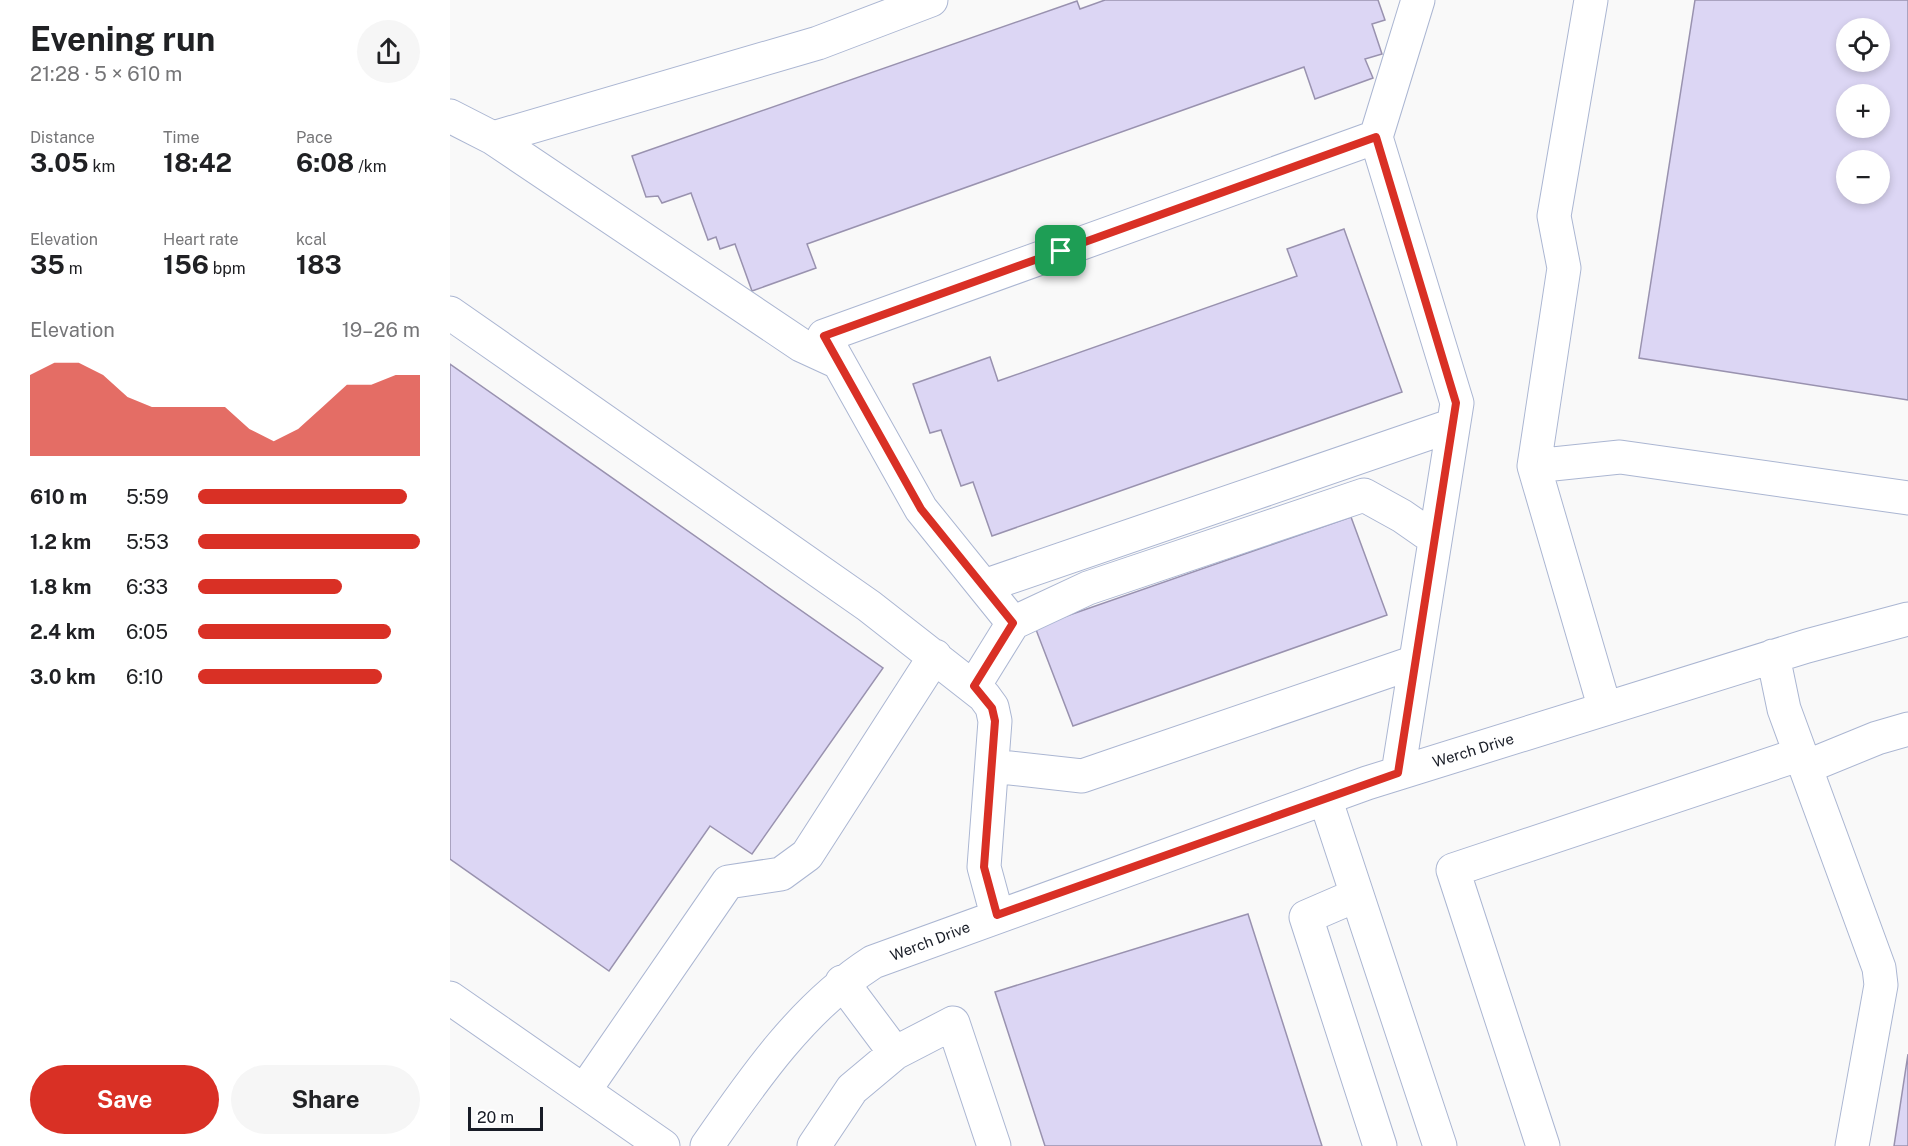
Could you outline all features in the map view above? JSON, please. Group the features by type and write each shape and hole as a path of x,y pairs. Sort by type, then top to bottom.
{"street":[{"path":"493,138 818,43 931,0"},
{"path":"1398,773 1456,403 1376,137 1418,0"},
{"path":"1591,0 1554,216 1564,268 1534,466 1605,709"},
{"path":"450,116 493,138 801,345 838,362"},
{"path":"1013,623 921,509 824,336 1376,137"},
{"path":"450,313 869,606 974,686 992,708 995,721 984,867 997,915"},
{"path":"984,586 1453,425"},
{"path":"1534,466 1620,456 1908,498"},
{"path":"974,686 1013,623 1088,588 1364,495 1402,516 1435,539"},
{"name":"Werch Drive","path":"707,1146 774,1053 842,982 873,962 997,915 1398,773 1773,656 1908,619"},
{"path":"584,1091 728,882 781,874 807,855 935,656"},
{"path":"1773,656 1784,709 1879,968 1881,985 1852,1146"},
{"path":"992,766 1082,776 1416,662"},
{"path":"1543,1146 1453,870 1908,729"},
{"path":"1325,798 1440,1146"},
{"path":"1357,896 1306,916 1380,1146"},
{"path":"842,982 895,1053"},
{"path":"450,998 663,1146"},
{"path":"814,1146 852,1089 895,1053 953,1023 994,1146"}],"building":[{"path":"1105,0 1378,0 1385,20 1372,24 1382,54 1365,59 1373,78 1315,99 1304,67 807,244 816,268 752,291 735,244 720,249 716,237 708,240 691,193 662,203 658,196 646,197 632,156 1077,1 1080,9"},
{"path":"1695,0 1908,0 1908,400 1639,358"},
{"path":"1344,229 1402,392 992,536 973,482 961,486 941,430 930,433 913,384 990,357 998,381 1297,276 1287,249"},
{"path":"450,364 883,668 752,854 710,826 609,971 450,859"},
{"path":"1351,517 1387,615 1073,726 1035,627"},
{"path":"1248,914 1322,1146 1045,1146 995,992"},
{"path":"1908,1054 1908,1146 1894,1146"}],"route":[{"path":"1376,137 1456,403 1398,773 997,915 984,867 995,721 992,708 974,686 1013,623 921,509 824,336 1061,251 1376,137"}]}
